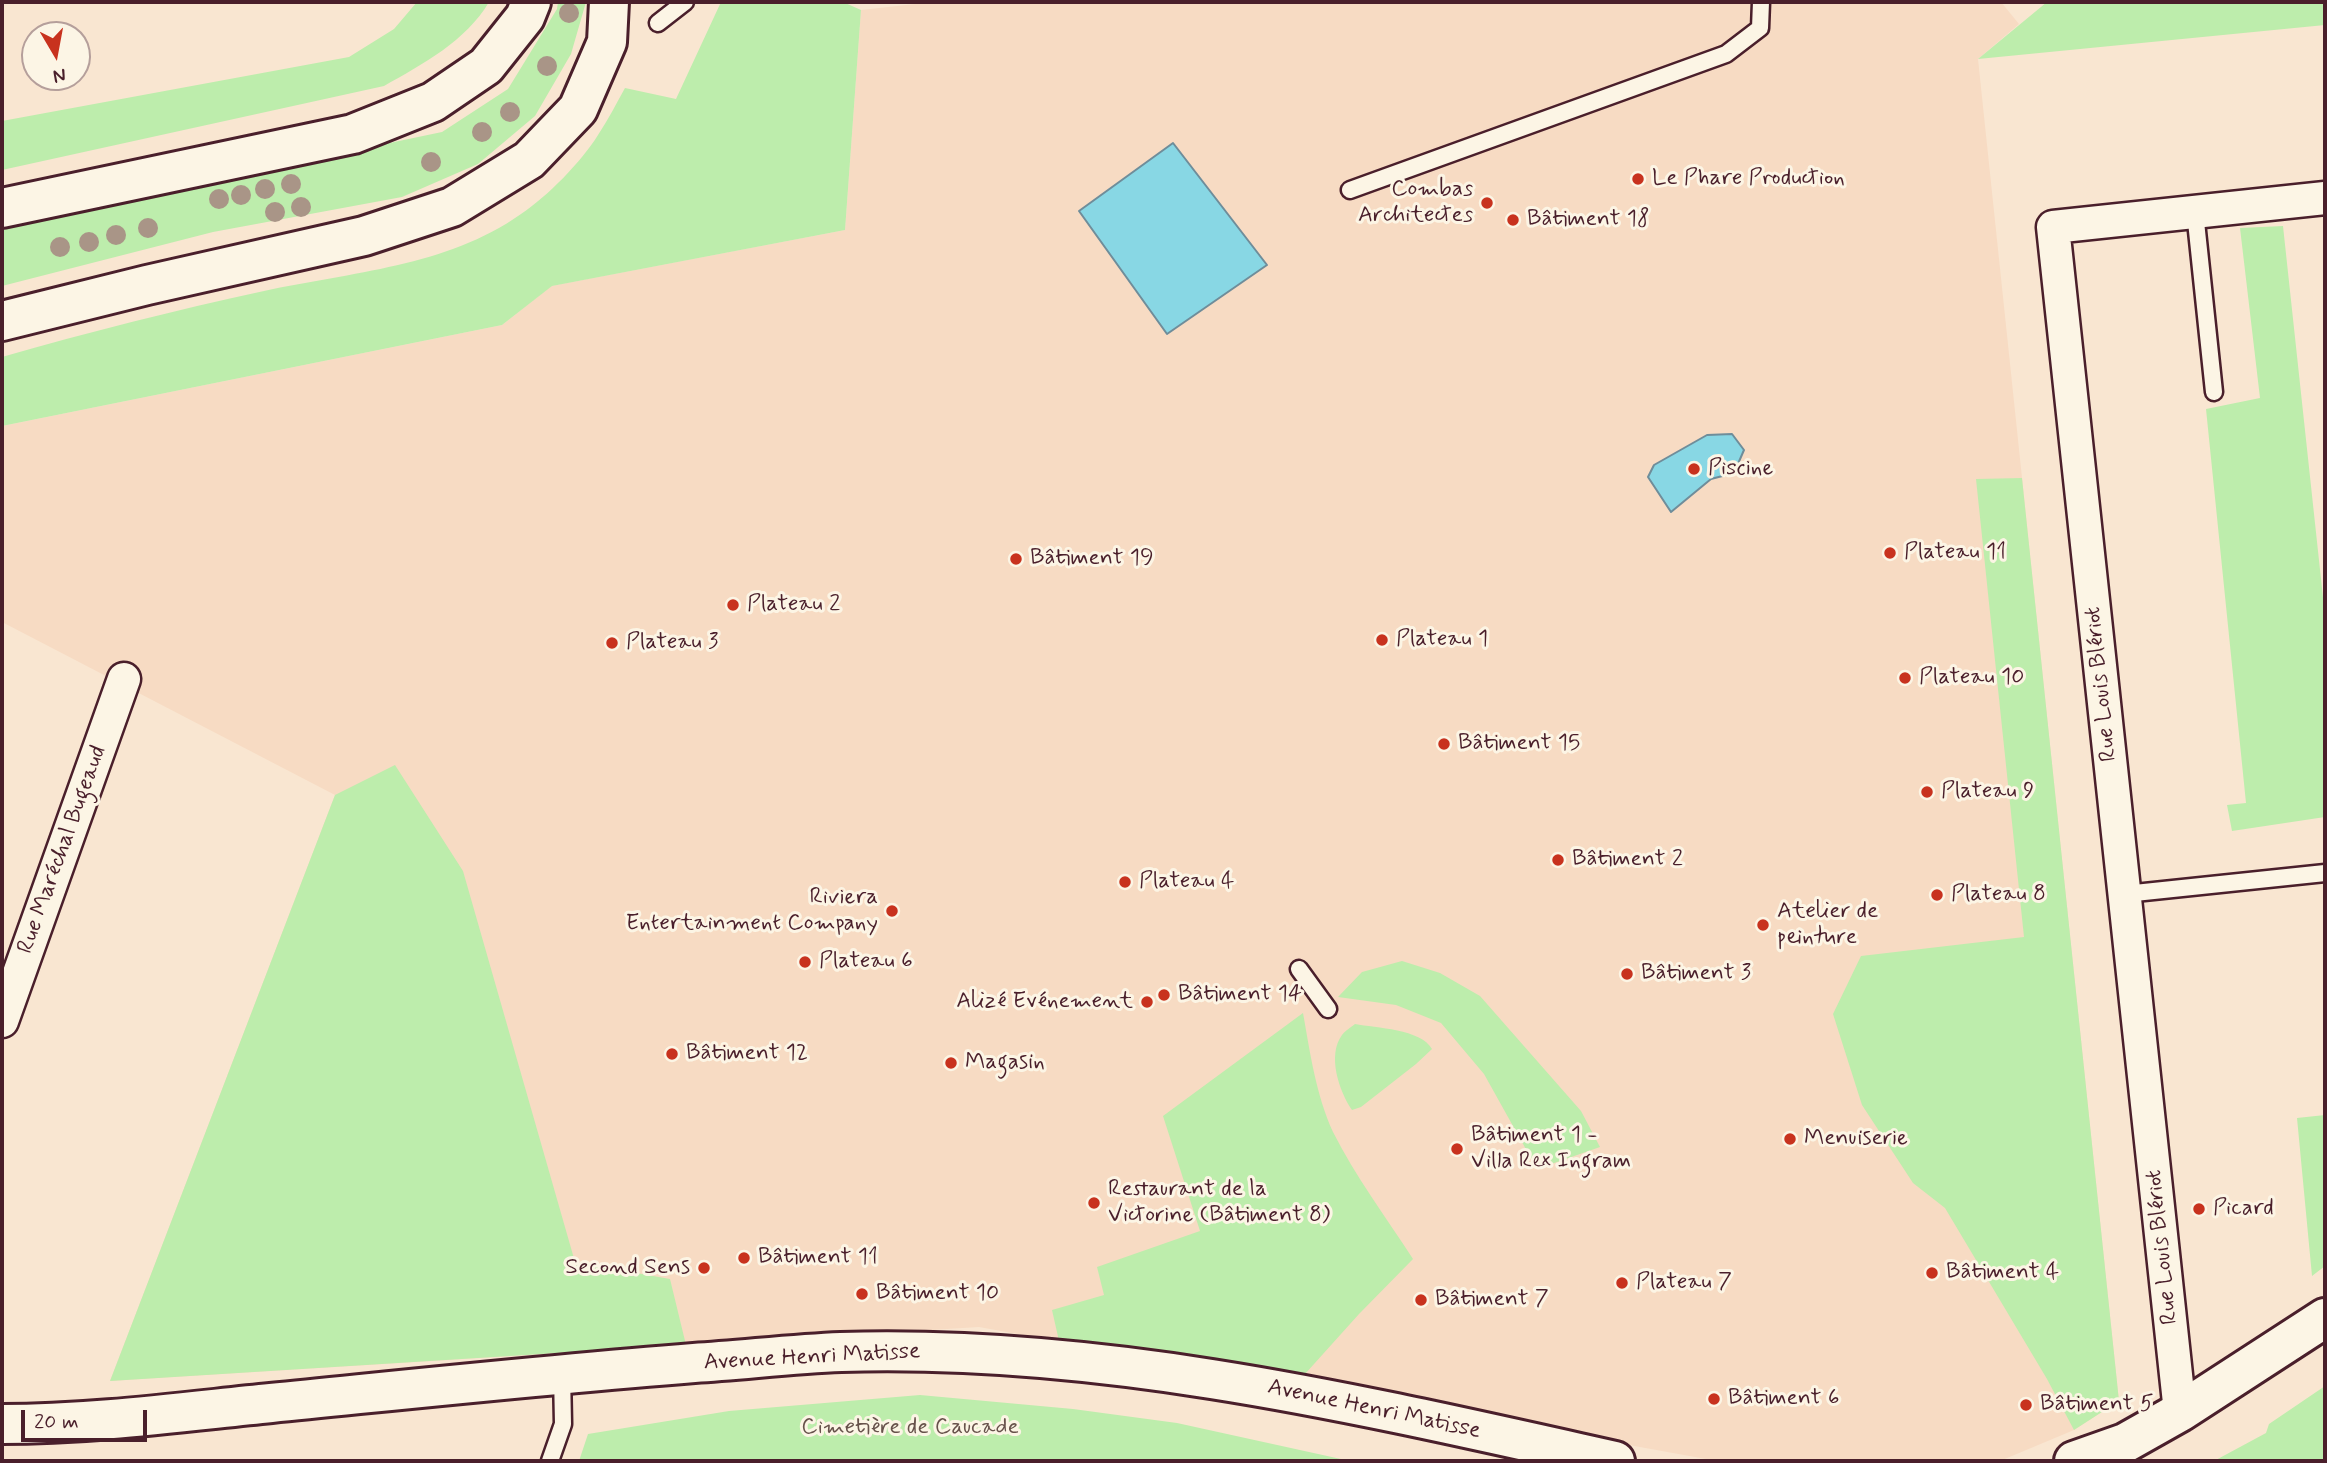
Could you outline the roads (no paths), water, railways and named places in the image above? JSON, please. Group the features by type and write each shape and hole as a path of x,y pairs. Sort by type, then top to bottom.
{"main road":[{"path":"2,208 353,134 433,102 486,66 525,17 531,2"},
{"path":"2,321 364,236 452,207 529,160 578,109 607,42 609,2"},
{"path":"2074,1461 2125,1443 2180,1412 2325,1318"},
{"name":"Avenue Henri Matisse","path":"2,1424 111,1419 562,1373 839,1352 967,1352 1090,1362 1212,1378 1353,1403 1615,1461"}],"street":[{"name":"Rue Louis Blériot","path":"2180,1412 2053,227 2325,198"},
{"name":"Rue Maréchal Bugeaud","path":"2,1021 124,680"}],"lane":[{"path":"659,23 685,2"},
{"path":"1350,190 1726,54 1760,28 1761,2"},
{"path":"2194,212 2214,392"},
{"path":"2125,894 2325,873"},
{"path":"1299,969 1328,1009"},
{"path":"550,1461 563,1424 562,1373"}],"water":[{"path":"1173,143 1267,265 1167,334 1079,211"},
{"name":"Piscine","path":"1732,434 1744,450 1734,473 1711,479 1671,512 1648,477 1654,465 1707,435"}],"place":[{"name":"Le Phare Production","path":"1638,179"},
{"name":"Combas Architectes","path":"1487,203"},
{"name":"Bâtiment 18","path":"1513,220"},
{"name":"Piscine","path":"1694,469"},
{"name":"Plateau 11","path":"1890,553"},
{"name":"Bâtiment 19","path":"1016,559"},
{"name":"Plateau 2","path":"733,605"},
{"name":"Plateau 1","path":"1382,640"},
{"name":"Plateau 3","path":"612,643"},
{"name":"Plateau 10","path":"1905,678"},
{"name":"Bâtiment 15","path":"1444,744"},
{"name":"Plateau 9","path":"1927,792"},
{"name":"Bâtiment 2","path":"1558,860"},
{"name":"Plateau 4","path":"1125,882"},
{"name":"Plateau 8","path":"1937,895"},
{"name":"Riviera Entertainment Company","path":"892,911"},
{"name":"Atelier de peinture","path":"1763,925"},
{"name":"Plateau 6","path":"805,962"},
{"name":"Bâtiment 3","path":"1627,974"},
{"name":"Bâtiment 14","path":"1164,995"},
{"name":"Alizé Evénement","path":"1147,1002"},
{"name":"Bâtiment 12","path":"672,1054"},
{"name":"Magasin","path":"951,1063"},
{"name":"Menuiserie","path":"1790,1139"},
{"name":"Bâtiment 1 - Villa Rex Ingram","path":"1457,1149"},
{"name":"Restaurant de la Victorine (Bâtiment 8)","path":"1094,1203"},
{"name":"Picard","path":"2199,1209"},
{"name":"Bâtiment 11","path":"744,1258"},
{"name":"Second Sens","path":"704,1268"},
{"name":"Bâtiment 4","path":"1932,1273"},
{"name":"Plateau 7","path":"1622,1283"},
{"name":"Bâtiment 10","path":"862,1294"},
{"name":"Bâtiment 7","path":"1421,1300"},
{"name":"Bâtiment 6","path":"1714,1399"},
{"name":"Bâtiment 5","path":"2026,1405"}],"park label":[{"name":"Cimetière de Caucade","path":"910,1428"}]}
